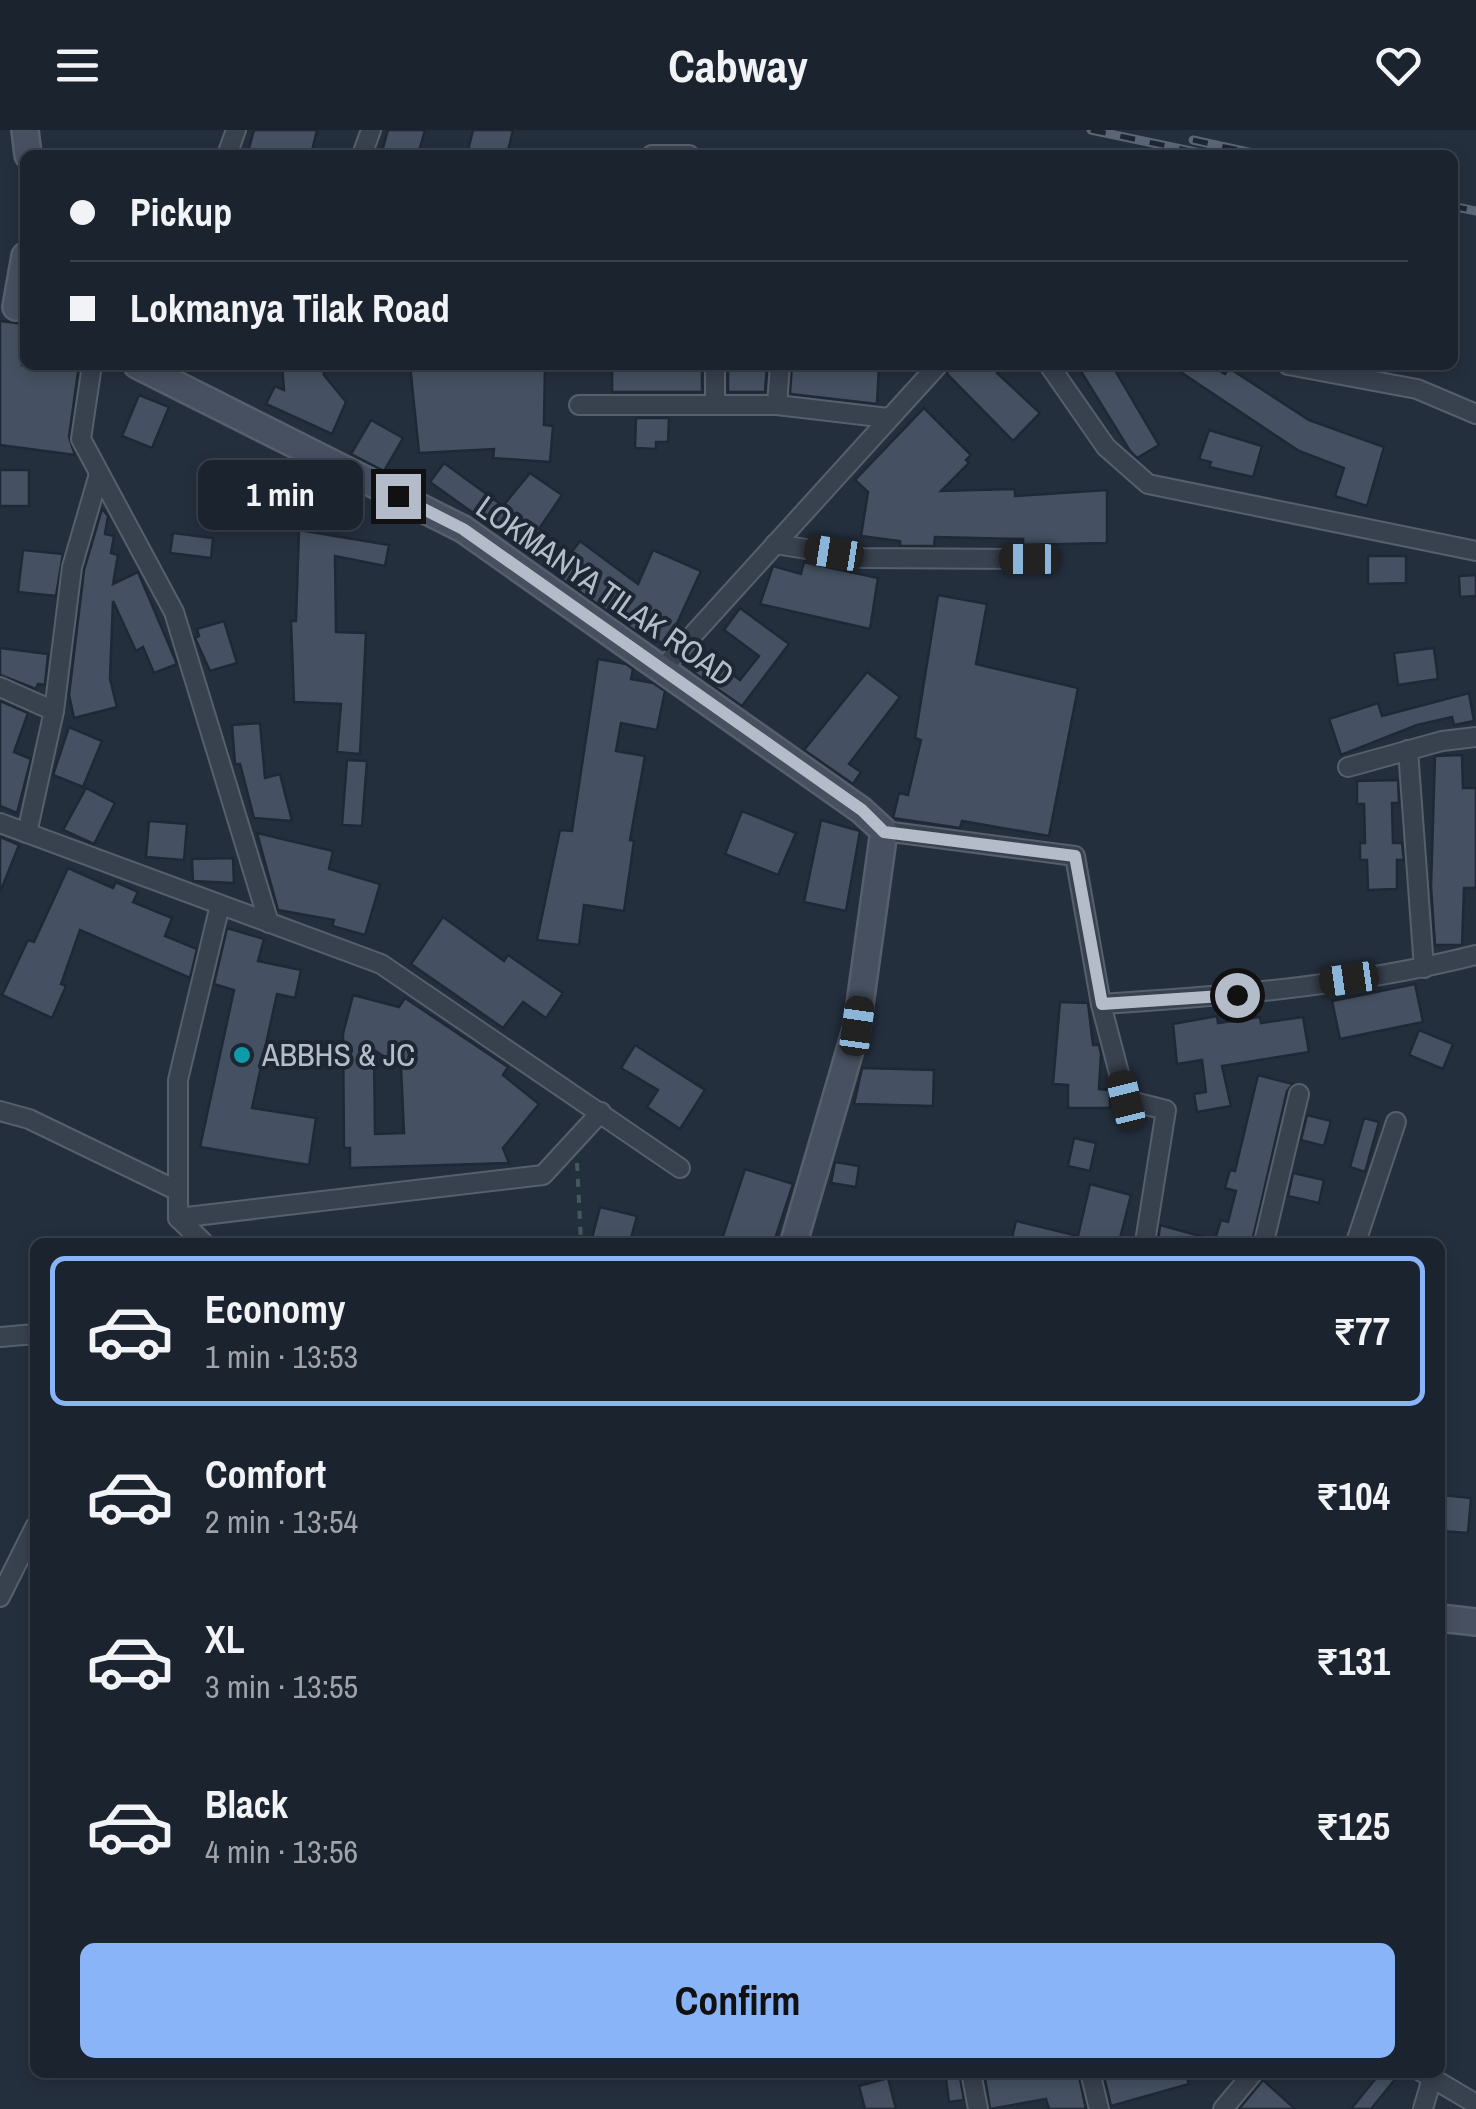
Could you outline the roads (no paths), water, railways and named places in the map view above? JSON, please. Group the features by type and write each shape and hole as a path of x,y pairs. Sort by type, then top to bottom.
{"main road":[{"name":"LOKMANYA TILAK ROAD","path":"148,370 463,529 862,810 884,832"},
{"path":"795,1238 857,1026 884,832"},
{"path":"1445,1619 1476,1622"}],"street":[{"path":"91,370 81,439 174,612 270,924"},
{"path":"715,370 715,405"},
{"path":"777,405 780,370"},
{"path":"662,670 933,370"},
{"path":"1052,370 1106,447 1148,484 1476,551"},
{"path":"1314,370 1417,390 1476,414"},
{"path":"579,405 777,405 888,418"},
{"path":"27,834 54,711 72,567 99,474"},
{"path":"774,544 863,558 1029,559"},
{"path":"0,687 54,711"},
{"path":"1348,768 1408,750 1476,737"},
{"path":"1408,750 1424,968"},
{"path":"0,823 381,964 680,1168"},
{"path":"884,832 1075,856 1102,1004 1126,1100 1166,1110 1145,1238"},
{"path":"199,1238 178,1218 178,1080 220,905"},
{"path":"1102,1004 1237,995 1424,968 1476,955"},
{"path":"1265,1238 1299,1094"},
{"path":"0,1111 29,1118 178,1190"},
{"path":"178,1218 543,1175 575,1135 600,1112"},
{"path":"1357,1238 1396,1122"},
{"path":"0,1336 30,1334"},
{"path":"0,1597 30,1537"},
{"path":"971,2078 978,2109"},
{"path":"1091,2078 1099,2109"},
{"path":"1223,2109 1249,2078"},
{"path":"1423,2109 1427,2078"},
{"path":"1432,2078 1476,2104"}],"railway":[{"path":"1091,130 1186,150"},
{"path":"1193,140 1239,150"},
{"path":"1458,207 1476,211"}],"place":[{"name":"ABBHS & JC","path":"242,1055"}]}
